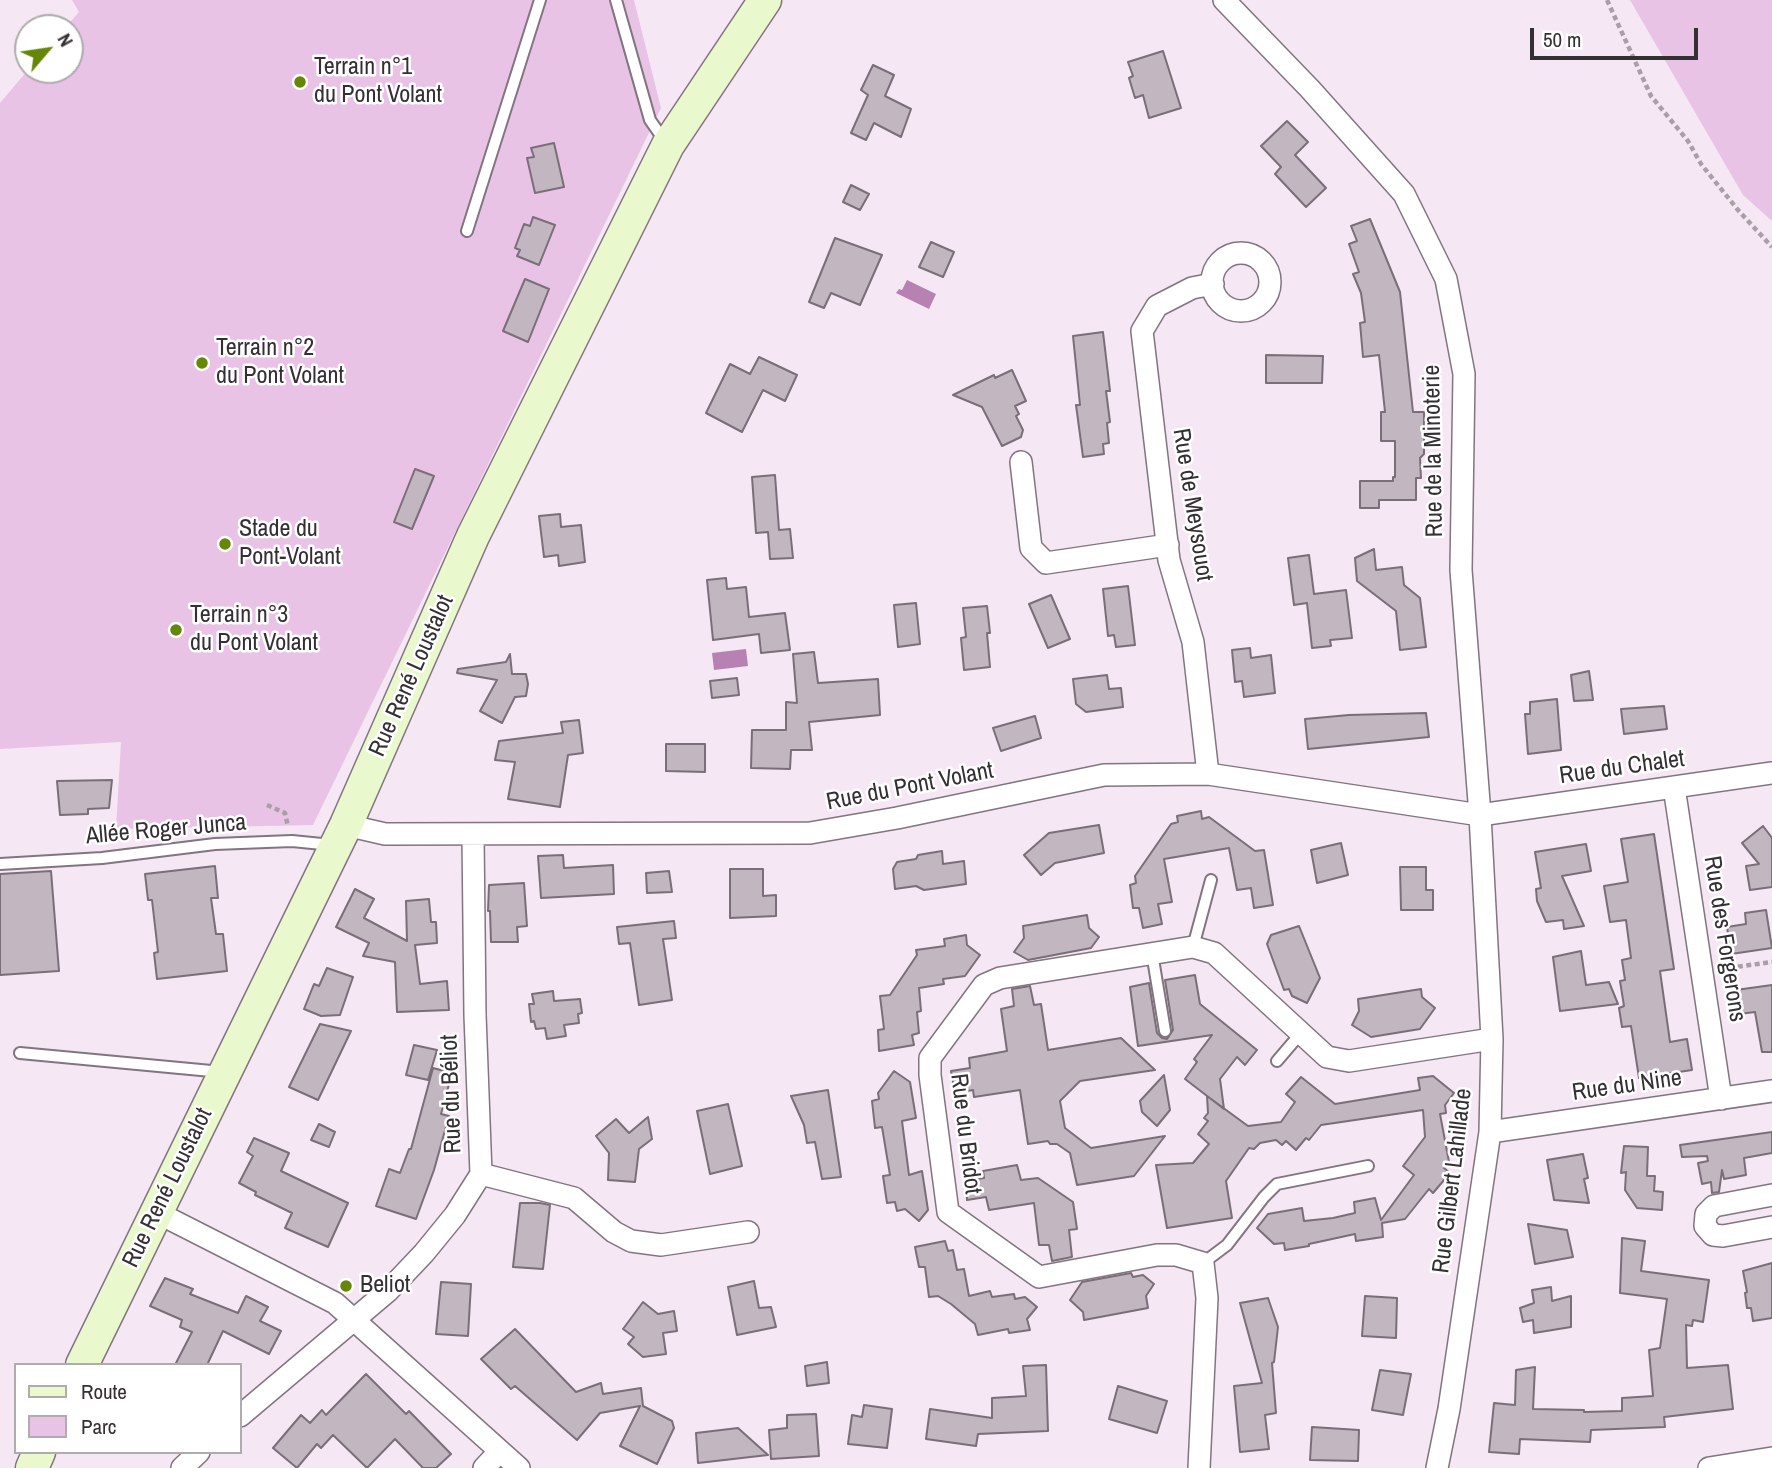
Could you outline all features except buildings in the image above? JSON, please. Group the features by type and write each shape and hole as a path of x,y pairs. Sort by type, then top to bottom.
{"street":[{"name":"Rue René Loustalot","path":"83,1363 341,835 473,536 668,145 765,0"},
{"name":"Rue de la Minoterie","path":"1224,0 1310,89 1404,194 1446,279 1464,374 1461,570 1480,815"},
{"name":"Rue de Meysouot","path":"1208,774 1193,642 1169,560 1142,331 1157,306 1192,288 1213,284"},
{"path":"1021,462 1031,548 1046,563 1168,545"},
{"name":"Rue du Chalet","path":"1480,815 1772,773"},
{"name":"Rue du Pont Volant","path":"341,835 810,833 897,818 1104,775 1208,774 1480,815"},
{"name":"Rue des Forgerons","path":"1674,787 1721,1099"},
{"name":"Rue Gilbert Lahillade","path":"1437,1468 1449,1409 1490,1132 1492,1039 1480,815"},
{"name":"Rue du Béliot","path":"242,1414 388,1291 424,1254 455,1215 481,1174 475,1015 473,835"},
{"path":"1193,947 1214,953 1327,1057 1349,1061 1492,1039"},
{"name":"Rue du Bridot","path":"1193,947 1000,978 984,985 930,1058 930,1075 948,1212 1039,1277 1157,1255 1176,1255 1203,1263"},
{"name":"Rue du Nine","path":"1490,1132 1772,1091"},
{"path":"481,1174 574,1198 614,1232 631,1241 661,1245 748,1232"},
{"path":"1772,1195 1714,1206 1706,1214 1705,1226 1713,1235 1723,1236 1772,1227"},
{"path":"156,1213 335,1303 519,1468"},
{"path":"1199,1468 1207,1298 1203,1263"},
{"path":"484,1468 500,1451"},
{"path":"182,1468 197,1454"},
{"path":"1709,1468 1772,1458"}],"lane":[{"path":"467,231 540,0"},
{"path":"616,0 650,120 668,145"},
{"name":"Allée Roger Junca","path":"0,864 102,858 215,844 292,841 341,835"},
{"path":"1193,947 1211,880"},
{"path":"1152,953 1165,1031"},
{"path":"1278,1061 1301,1033"},
{"path":"20,1053 225,1072"},
{"path":"1203,1263 1227,1245 1278,1184 1368,1166"}],"path":[{"path":"1607,0 1651,96 1688,141 1701,164 1772,247"},
{"path":"267,805 285,813 292,841"},
{"path":"1703,972 1772,962"}],"green space":[{"name":"Stade du Pont-Volant","path":"72,0 634,0 661,108 313,825 116,829 121,742 0,749 0,103 16,84 84,84 84,14 77,14 79,12"},
{"path":"1630,0 1772,0 1772,221 1743,195"}],"shaded area":[{"path":"907,280 936,294 929,309 896,293 899,289 902,290"},
{"path":"746,649 748,666 714,670 712,653"}],"place":[{"name":"Terrain n°1 du Pont Volant","path":"300,82"},
{"name":"Terrain n°2 du Pont Volant","path":"202,363"},
{"name":"Stade du Pont-Volant","path":"225,544"},
{"name":"Terrain n°3 du Pont Volant","path":"176,630"},
{"name":"Beliot","path":"346,1286"}]}
